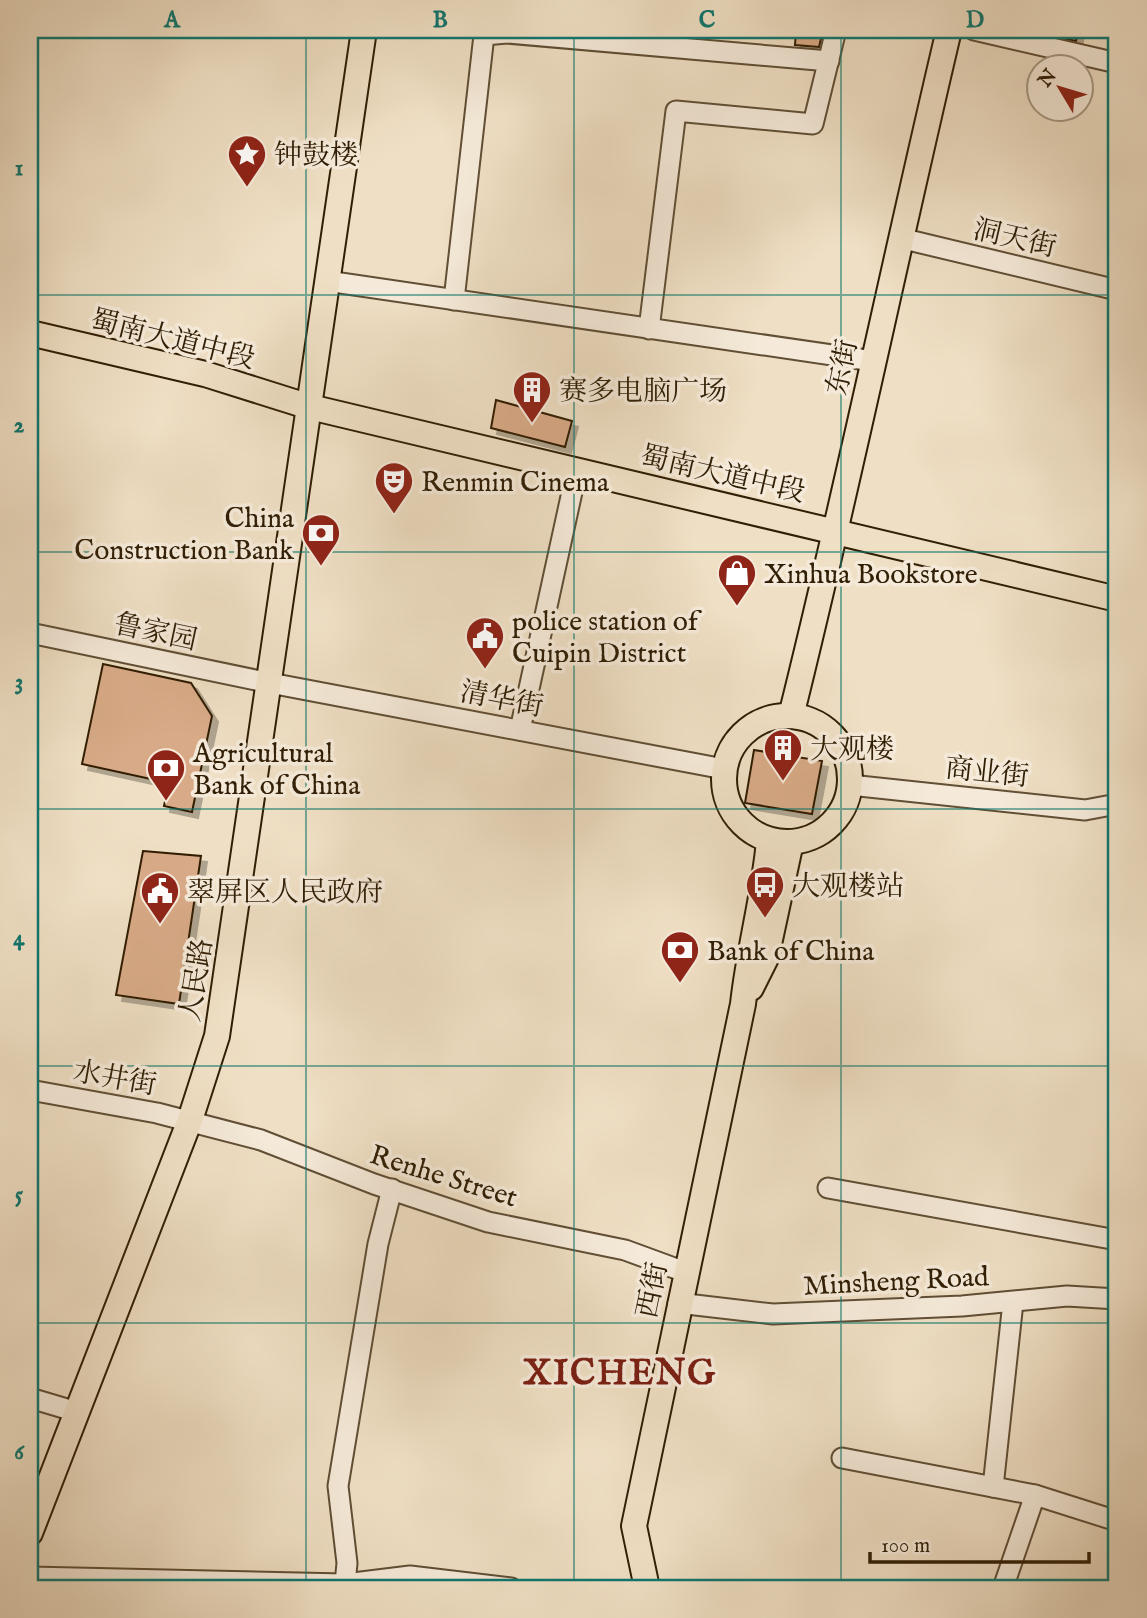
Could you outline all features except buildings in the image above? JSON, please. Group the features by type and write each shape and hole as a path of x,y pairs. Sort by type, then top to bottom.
{"main road":[{"name":"人民路","path":"30,1533 190,1120 217,1036 364,30"},
{"name":"东街","path":"791,716 837,530 900,238 949,30"},
{"name":"蜀南大道中段","path":"30,333 205,374 310,407 837,530 1117,599"},
{"path":"791,716 810,720 829,732 848,762 850,785 839,816 823,832 780,841 741,824 726,799 724,769 731,748 745,731 768,719 791,716"},
{"name":"西街","path":"647,1588 634,1526 678,1303 743,1004 766,958 780,841"}],"street":[{"path":"649,328 676,111 813,124 836,30"},
{"path":"974,30 1117,63"},
{"path":"454,300 484,35 508,33 829,61"},
{"name":"洞天街","path":"900,238 1117,290"},
{"path":"327,281 873,361"},
{"path":"520,730 577,469"},
{"name":"鲁家园","path":"30,632 270,683"},
{"name":"清华街","path":"270,683 724,769"},
{"name":"商业街","path":"850,785 1085,810 1117,804"},
{"name":"水井街","path":"30,1090 190,1120"},
{"name":"Renhe Street","path":"190,1120 261,1140 488,1222 625,1250 685,1272"},
{"path":"828,1188 1117,1240"},
{"path":"345,1584 347,1563 338,1486 378,1244 392,1189"},
{"name":"Minsheng Road","path":"678,1303 773,1314 1013,1302 1067,1296 1117,1299"},
{"path":"993,1487 1013,1302"},
{"path":"30,1398 77,1412"},
{"path":"842,1458 1035,1495 1117,1521"},
{"path":"1003,1588 1035,1495"},
{"path":"30,1577 345,1584 410,1576 511,1588"}],"place":[{"name":"钟鼓楼","path":"247,188"},
{"name":"赛多电脑广场","path":"532,424"},
{"name":"Renmin Cinema","path":"394,515"},
{"name":"China Construction Bank","path":"321,567"},
{"name":"Xinhua Bookstore","path":"737,607"},
{"name":"police station of Cuipin District","path":"485,670"},
{"name":"大观楼","path":"783,782"},
{"name":"Agricultural Bank of China","path":"166,802"},
{"name":"大观楼站","path":"765,919"},
{"name":"翠屏区人民政府","path":"160,925"},
{"name":"Bank of China","path":"680,984"}],"district":[{"name":"XICHENG","path":"620,1372"}]}
